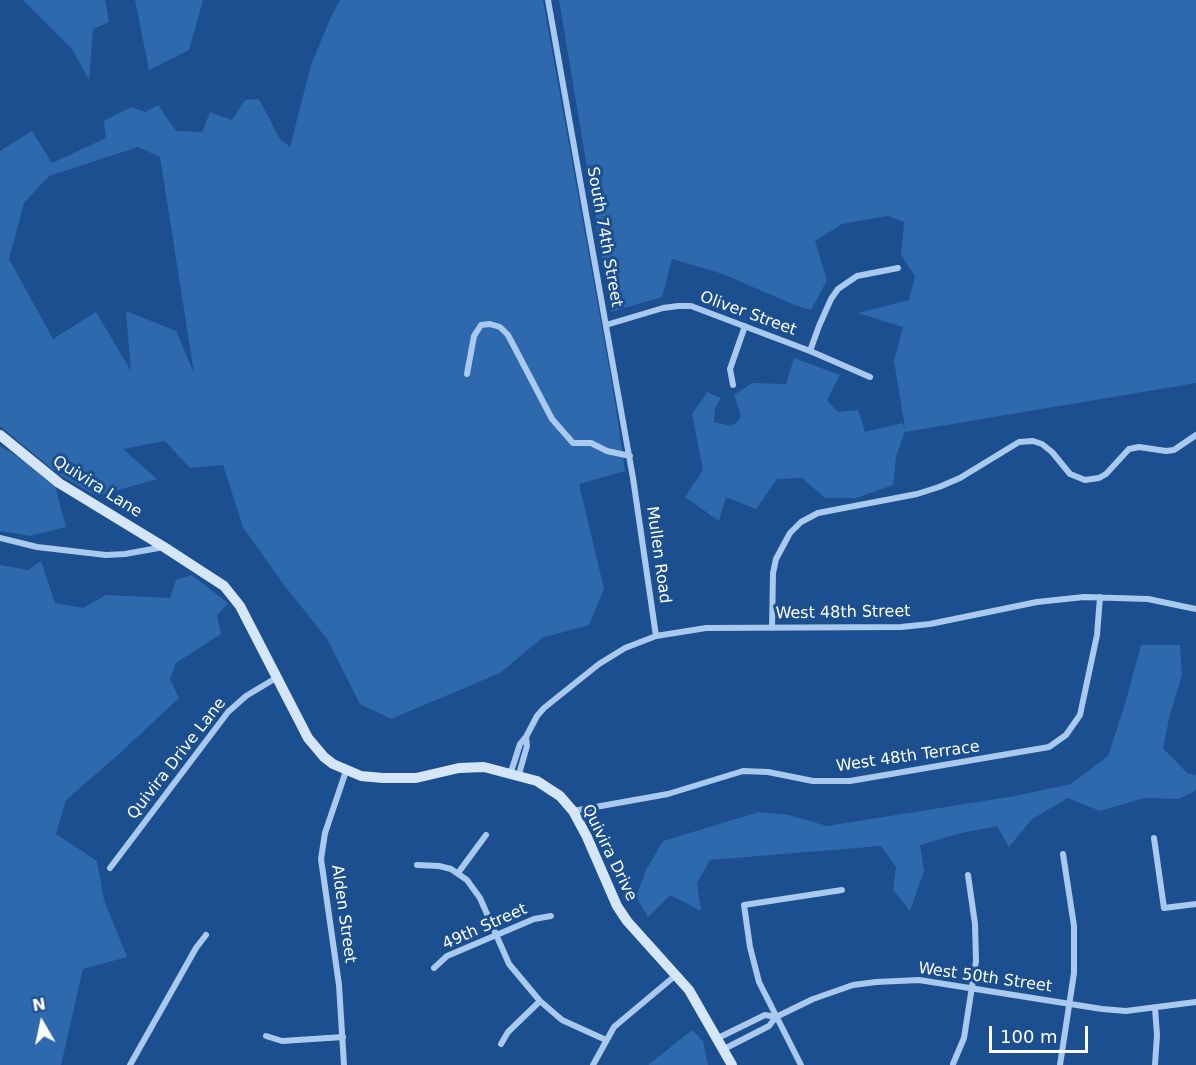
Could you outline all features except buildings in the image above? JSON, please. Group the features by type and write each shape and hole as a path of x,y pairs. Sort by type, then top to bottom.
{"main road":[{"name":"Quivira Lane","path":"0,435 59,483 181,559"},
{"name":"Quivira Drive","path":"181,559 218,581 228,590 240,606 276,678 315,747 324,757 346,771 361,776 416,778 459,768 484,767 515,773 537,781 560,796 573,811 587,837 617,906 627,921 676,974 698,1005 732,1065"}],"street":[{"name":"South 74th Street","path":"548,0 633,478"},
{"path":"810,351 823,317 838,289 857,276 898,268"},
{"name":"Oliver Street","path":"606,325 678,306 692,306 810,351 870,377"},
{"path":"467,374 474,336 481,326 490,324 500,327 508,335 552,419 573,442 591,443 608,452 630,456"},
{"path":"733,385 730,369 746,326"},
{"path":"772,628 773,573 778,553 784,541 796,527 818,513 917,494 939,487 960,478 1019,442 1033,441 1042,444 1052,452 1070,474 1085,480 1099,478 1106,474 1130,449 1138,447 1174,450 1196,435"},
{"name":"Mullen Road","path":"633,478 656,636"},
{"path":"0,538 37,547 106,555 164,547"},
{"name":"West 48th Street","path":"515,773 527,746 526,737 544,708 591,670 626,648 656,636 693,629 911,626 1036,602 1100,597 1148,599 1196,609"},
{"name":"West 48th Terrace","path":"573,811 668,794 743,771 768,772 813,781 850,781 1049,747 1066,735 1080,715 1097,635 1100,597"},
{"name":"Quivira Drive Lane","path":"110,868 228,712 246,696 276,678"},
{"name":"Alden Street","path":"344,1065 339,985 321,859 325,833 346,771"},
{"path":"458,873 486,835"},
{"path":"1154,838 1164,908 1196,904"},
{"path":"1060,1065 1074,973 1074,926 1063,854"},
{"path":"417,865 439,866 458,873 473,887 480,898 509,964 540,1001 562,1020 606,1040"},
{"path":"952,1064 964,1038 976,944 968,875"},
{"path":"801,1065 755,971 744,905 842,890"},
{"name":"49th Street","path":"434,968 447,956 534,919 551,916"},
{"path":"130,1065 196,948 206,935"},
{"path":"593,1065 618,1022 676,974"},
{"name":"West 50th Street","path":"724,1049 770,1026 776,1017 832,991 876,982 919,980 1126,1011 1196,1002"},
{"path":"501,1044 508,1032 540,1001"},
{"path":"1155,1008 1157,1035 1155,1065"},
{"name":"West 50th Street","path":"718,1038 765,1015 776,1017"},
{"path":"266,1036 282,1041 343,1037"}],"shaded area":[{"path":"23,0 105,0 109,22 93,29 89,80 72,49"},
{"path":"135,0 203,0 189,50 149,70"},
{"path":"340,0 543,0 614,395 625,471 579,484 604,589 589,625 542,638 500,673 391,719 360,704 327,639 284,585 243,527 223,465 190,468 165,441 123,449 157,479 97,496 58,474 0,426 0,151 32,131 52,163 106,138 104,121 131,107 145,112 158,105 176,131 202,132 210,112 232,120 245,100 259,99 280,139 290,147 311,65","holes":["138,147 160,157 194,373 176,331 126,311 131,371 96,312 53,339 9,259 24,203 49,176"]},
{"path":"559,0 1196,0 1196,383 905,432 896,456 893,485 856,498 825,498 802,478 777,479 756,509 726,497 719,521 685,497 703,470 692,414 707,392 721,398 715,408 714,422 731,426 741,416 734,395 752,383 786,384 794,358 840,375 827,400 838,412 858,410 865,432 902,423 905,428 894,361 903,327 858,313 909,300 915,276 901,255 904,222 888,216 842,224 815,241 827,280 811,310 723,274 672,259 662,297 611,312"},
{"path":"0,446 53,478 66,527 30,536 0,531"},
{"path":"41,561 55,603 83,608 106,595 170,598 176,580 192,575 228,603 217,615 221,634 176,663 170,679 179,698 66,800 56,834 97,861 104,900 127,957 83,969 61,1065 0,1065 0,565 28,570"},
{"path":"1141,645 1180,645 1182,675 1163,748 1187,773 1196,775 1196,790 1179,799 1144,798 1100,811 1068,798 1032,819 1009,847 997,826 957,834 920,845 924,871 910,911 893,890 896,867 881,846 710,860 697,883 701,911 670,895 648,917 636,897 646,870 663,841 759,812 789,815 827,826 1015,796 1071,784 1108,756"},
{"path":"692,1030 703,1041 708,1065 648,1065"}]}
